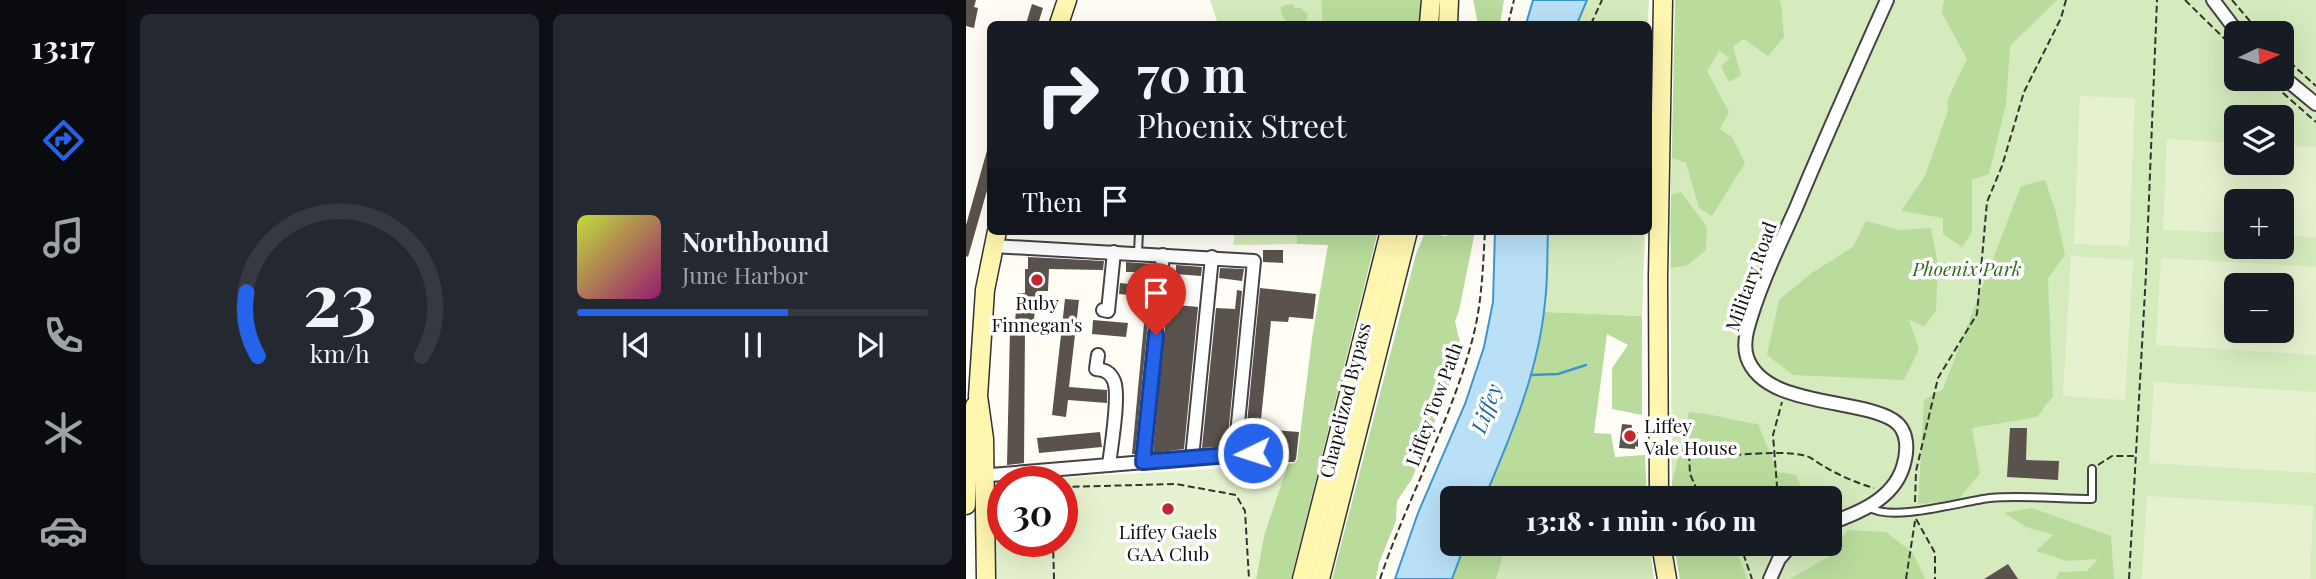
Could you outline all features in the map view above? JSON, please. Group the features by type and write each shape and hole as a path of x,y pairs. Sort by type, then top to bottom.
{"main road":[{"path":"1060,21 1067,0"},
{"path":"1429,21 1431,0"},
{"path":"1448,21 1449,0"},
{"path":"1659,486 1658,277 1663,0"},
{"name":"Chapelizod Bypass","path":"1302,579 1389,235"},
{"name":"Chapelizod Bypass","path":"1320,579 1407,235"},
{"path":"966,505 971,472 984,439 972,395 995,238"},
{"path":"971,472 986,579"},
{"path":"1663,556 1667,579"}],"street":[{"name":"Military Road","path":"1842,518 1869,506 1892,487 1902,471 1907,453 1906,440 1895,421 1879,413 1814,401 1766,381 1747,359 1745,346 1762,288 1887,0"},
{"path":"2213,0 2229,21"},
{"path":"2294,86 2316,104"},
{"path":"995,238 1114,252 1254,261 1235,454"},
{"path":"1103,310 1108,311 1114,252"},
{"path":"1143,462 1163,255"},
{"path":"1192,458 1212,257"},
{"path":"1098,355 1096,369 1107,372 1115,383 1109,466"},
{"path":"971,472 1109,466 1253,453"},
{"path":"1770,579 1782,556"}],"lane":[{"path":"1138,253 1139,235"},
{"path":"1869,506 1882,513 1954,507 1990,498 2092,499 2092,469"}],"path":[{"path":"1509,21 1514,0"},
{"path":"1592,21 1602,0"},
{"path":"1906,579 1916,519 1916,471 1938,378 1977,314 1987,202 2002,166 2024,92 2061,18 2066,0"},
{"path":"2129,579 2146,273 2157,0"},
{"path":"2185,0 2224,38"},
{"path":"2232,0 2250,21"},
{"path":"2294,66 2316,86"},
{"path":"2281,91 2316,122"},
{"name":"Liffey Tow Path","path":"1380,579 1392,542 1445,419 1468,354 1481,289 1485,235"},
{"path":"1777,486 1774,427 1786,391"},
{"path":"1672,444 1682,452 1689,453 1807,456 1884,494"},
{"path":"1689,453 1690,474 1695,486"},
{"path":"2092,469 2112,456 2136,456"},
{"path":"1078,487 1176,484 1236,495 1245,511 1249,579"},
{"path":"1916,519 1935,553 1935,579"},
{"path":"1744,556 1752,579"},
{"path":"1053,557 1054,579"}],"green space":[{"path":"1210,0 1321,0 1322,21 1217,21"},
{"path":"1321,0 1420,0 1420,21 1322,21"},
{"path":"1473,0 1504,0 1500,21 1477,21"},
{"path":"1587,0 1649,0 1648,21 1578,21"},
{"name":"Phoenix Park","path":"1675,0 2316,0 2316,579 1680,579 1676,556 1842,556 1842,486 1672,486 1670,229"},
{"path":"1675,0 1779,0 1781,4 1784,37 1768,56 1744,39 1733,46 1741,75 1729,82 1721,66 1730,58 1719,51 1707,71 1729,112 1720,129 1732,137 1745,163 1712,216 1699,208 1686,163 1672,158"},
{"path":"1944,0 2057,0 2010,46 2006,104 1989,174 1972,180 1972,232 1962,247 1943,234 1943,218 1901,211 1925,176 1948,111 1947,101 1967,59 1942,13"},
{"path":"1293,4 1295,8 1301,8 1308,15 1306,21 1286,21 1280,6 1283,8 1284,5"},
{"path":"2080,96 2135,98 2129,246 2074,244"},
{"path":"2167,139 2224,142 2224,175 2294,175 2294,146 2316,147 2316,237 2294,236 2294,189 2224,189 2224,233 2163,230"},
{"path":"2045,180 2056,212 2065,255 2048,278 2053,396 2037,417 1972,428 1980,473 1958,500 1918,504 1924,400 1943,389 2021,186"},
{"path":"1681,192 1707,227 1706,250 1688,265 1671,268 1671,195"},
{"path":"1866,221 1900,230 1931,228 1938,265 1936,311 1924,327 1909,320 1919,349 1904,380 1793,375 1767,355 1779,300 1813,272 1853,247"},
{"path":"1234,235 1296,235 1297,244 1233,245"},
{"path":"1296,235 1377,235 1291,579 1256,579 1264,535 1288,464 1297,460 1312,338 1328,245 1297,244"},
{"path":"1424,235 1474,235 1455,321 1461,347 1453,375 1412,479 1397,501 1396,521 1379,563 1376,579 1332,579 1416,254"},
{"path":"1548,235 1645,235 1642,316 1544,312"},
{"path":"2071,256 2133,260 2125,400 2063,396"},
{"path":"2161,258 2316,267 2316,355 2156,345"},
{"path":"1544,312 1642,316 1642,415 1612,409 1612,368 1628,345 1607,334 1594,433 1611,434 1615,457 1645,455 1646,486 1489,486 1533,361"},
{"path":"2154,382 2316,392 2315,473 2149,463"},
{"path":"1689,412 1758,424 1778,472 1796,475 1801,486 1672,486"},
{"name":"Liffey Gaels GAA Club","path":"1288,464 1264,535 1256,579 995,579 995,557 1078,557 1078,477"},
{"path":"2147,496 2313,506 2310,579 2142,579"},
{"path":"2032,508 2111,536 2114,579 2056,579 2059,572 2087,571 2098,559 2067,561 2036,551 2053,535 2026,527 2004,513"},
{"path":"1848,530 1886,532 1913,553 1925,579 1790,579 1829,556 1842,556 1842,538"},
{"path":"1461,556 1503,556 1496,579 1452,579"},
{"path":"1503,556 1651,556 1654,579 1496,579"},
{"path":"1676,556 1738,556 1747,579 1680,579"}],"water":[{"path":"1533,0 1587,0 1578,21 1527,21"},
{"name":"Liffey","path":"1495,235 1548,235 1545,302 1537,353 1514,427 1489,486 1440,486 1440,556 1461,556 1452,579 1395,579 1418,513 1465,404 1484,347 1493,302"}],"building":[{"path":"966,0 976,0 974,7 978,8 974,28 966,26"},
{"path":"1032,4 1043,8 1039,21 1027,21"},
{"path":"987,151 987,190 968,257 966,225"},
{"path":"1263,250 1283,250 1283,263 1263,262"},
{"path":"1028,257 1104,261 1103,270 1049,269 1048,291 1037,291 1033,328 1025,327 1024,463 1007,465 1010,330 1014,330 1018,293 1025,293"},
{"path":"1126,262 1153,264 1153,272 1126,272"},
{"path":"1176,265 1202,267 1201,276 1176,274"},
{"path":"1220,268 1244,269 1242,281 1219,278"},
{"path":"1120,283 1129,284 1128,287 1151,289 1150,297 1119,294"},
{"path":"1260,288 1316,294 1313,319 1289,317 1288,322 1271,321 1260,429 1299,432 1294,462 1288,462 1288,457 1265,458 1265,444 1245,444"},
{"path":"1237,290 1242,291 1227,446 1202,448 1216,308 1235,309"},
{"path":"1065,299 1079,300 1069,387 1107,390 1107,403 1068,400 1066,417 1052,415"},
{"path":"1146,302 1150,302 1135,454 1132,454"},
{"path":"1167,304 1198,307 1184,449 1153,453"},
{"path":"1093,320 1128,323 1126,337 1092,334"},
{"name":"Liffey Vale House","path":"1622,424 1632,425 1631,432 1638,432 1638,447 1635,446 1635,449 1619,448"},
{"path":"2010,428 2027,428 2026,460 2059,461 2058,480 2007,477"},
{"path":"1100,432 1102,447 1039,453 1037,438"},
{"path":"2008,564 2018,579 1984,579"}],"waterway":[{"path":"1531,375 1558,374 1586,365"}],"place":[{"name":"Ruby Finnegan's","path":"1037,280"},
{"name":"Liffey Vale House","path":"1630,436"},
{"name":"Liffey Gaels GAA Club","path":"1168,509"}],"route":[{"path":"1156,335 1143,462 1253,453"}]}
